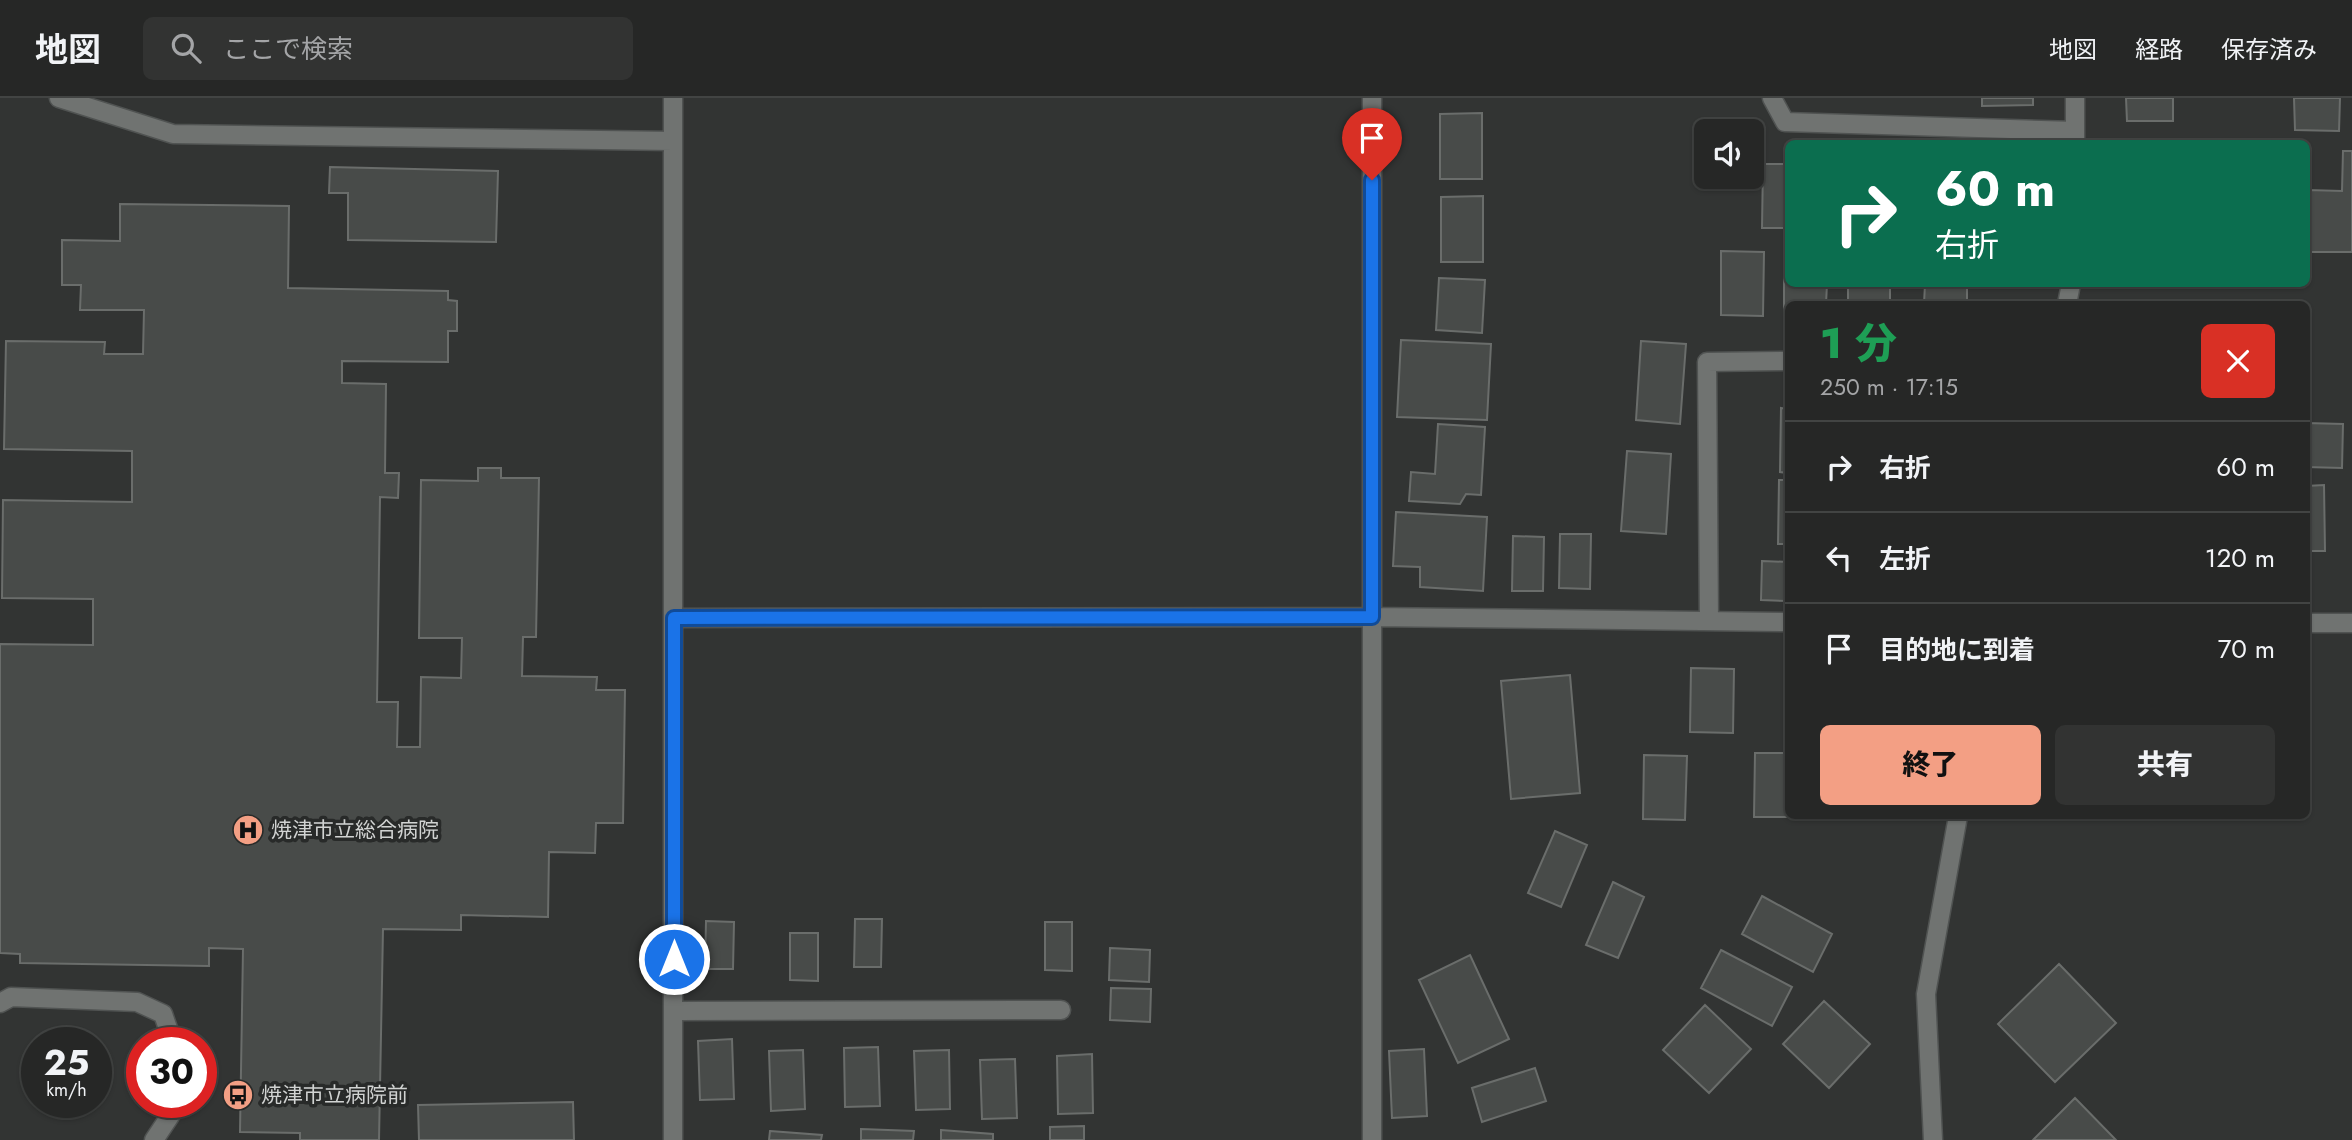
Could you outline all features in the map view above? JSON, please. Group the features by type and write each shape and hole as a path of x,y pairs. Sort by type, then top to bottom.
{"street":[{"path":"60,98 173,134 673,141"},
{"path":"673,98 673,1140"},
{"path":"1372,98 1372,1140"},
{"path":"1772,98 1785,122 2075,137 2075,98"},
{"path":"1709,621 1707,362 1785,361"},
{"path":"674,618 1372,617 1785,622"},
{"path":"2310,623 2352,623"},
{"path":"1933,1140 1926,994 1957,819"},
{"path":"0,1003 11,997 137,1002 163,1014 167,1027"},
{"path":"674,1011 1061,1010"},
{"path":"154,1140 169,1118"}],"building":[{"path":"1982,98 2033,98 2033,105 1982,106"},
{"path":"2126,98 2173,98 2173,121 2127,121"},
{"path":"2294,98 2340,98 2339,131 2295,130"},
{"path":"1482,113 1482,179 1440,179 1440,114"},
{"path":"2155,139 2229,140 2155,140"},
{"path":"2343,151 2352,151 2352,252 2310,252 2310,190 2342,191"},
{"path":"1764,164 1785,164 1785,228 1762,228"},
{"path":"330,167 498,171 496,242 348,240 348,193 329,193"},
{"path":"1483,196 1483,262 1441,262 1441,197"},
{"path":"120,204 289,206 288,288 448,291 448,300 457,301 457,331 448,331 448,362 342,361 342,383 386,384 385,473 399,473 398,498 380,497 377,702 398,702 397,747 420,747 421,677 461,678 462,638 419,638 421,480 478,481 478,468 501,468 501,478 539,478 536,637 523,637 522,676 597,677 596,690 625,690 623,823 596,823 595,853 549,852 548,917 461,915 461,930 383,929 379,1140 300,1140 300,1133 240,1132 243,949 209,948 209,966 20,963 20,954 0,953 0,644 93,645 93,599 2,598 3,500 132,502 132,451 4,449 6,341 105,342 104,354 143,354 144,310 80,310 81,285 62,285 62,240 120,241"},
{"path":"1721,251 1764,252 1763,316 1721,315"},
{"path":"1785,255 1785,287 1827,287 1826,301 1785,301 1784,319"},
{"path":"1439,278 1485,280 1482,333 1436,330"},
{"path":"1848,287 1890,287 1890,301 1848,301"},
{"path":"1925,287 1967,287 1967,301 1924,301"},
{"path":"1401,340 1491,344 1487,420 1397,417"},
{"path":"1641,341 1686,344 1680,424 1636,420"},
{"path":"1781,408 1785,409 1785,473 1780,472"},
{"path":"2310,423 2343,424 2342,468 2310,467"},
{"path":"1438,424 1485,427 1481,495 1466,494 1460,504 1409,501 1411,472 1435,474"},
{"path":"1627,451 1671,454 1666,534 1621,531"},
{"path":"1779,480 1785,480 1785,544 1778,544"},
{"path":"2324,485 2325,551 2310,551 2310,486"},
{"path":"1396,512 1487,517 1483,591 1420,587 1420,567 1393,566"},
{"path":"1560,534 1591,534 1590,589 1559,588"},
{"path":"1513,536 1544,537 1543,591 1512,591"},
{"path":"1762,561 1785,562 1785,601 1761,600"},
{"path":"1691,668 1734,669 1733,733 1690,732"},
{"path":"1570,675 1580,793 1511,799 1501,681"},
{"path":"1755,753 1785,753 1785,817 1754,817"},
{"path":"1644,755 1687,756 1685,820 1643,819"},
{"path":"1555,831 1587,845 1561,907 1528,893"},
{"path":"1613,882 1644,897 1618,958 1586,945"},
{"path":"1762,896 1832,934 1813,972 1742,934"},
{"path":"855,919 882,919 881,967 854,967"},
{"path":"706,921 734,922 733,969 705,969"},
{"path":"1045,922 1072,922 1072,971 1045,970"},
{"path":"790,933 818,933 818,981 790,980"},
{"path":"1110,948 1150,950 1149,982 1109,980"},
{"path":"1721,950 1792,987 1772,1026 1701,988"},
{"path":"1470,955 1509,1039 1458,1063 1419,980"},
{"path":"2059,964 2116,1023 2055,1082 1998,1024"},
{"path":"1111,988 1151,989 1150,1022 1110,1020"},
{"path":"1824,1001 1870,1044 1829,1088 1783,1044"},
{"path":"1705,1005 1751,1049 1709,1093 1663,1050"},
{"path":"732,1039 734,1099 700,1100 698,1041"},
{"path":"878,1047 880,1106 845,1107 844,1048"},
{"path":"1424,1049 1427,1116 1392,1118 1389,1051"},
{"path":"803,1050 805,1109 771,1111 769,1051"},
{"path":"949,1050 950,1109 916,1110 914,1051"},
{"path":"1092,1054 1093,1113 1058,1114 1057,1056"},
{"path":"1015,1059 1017,1118 982,1119 980,1060"},
{"path":"1535,1068 1546,1101 1482,1122 1472,1088"},
{"path":"2075,1098 2116,1140 2033,1140"},
{"path":"573,1102 574,1140 419,1140 418,1105"},
{"path":"1084,1126 1084,1140 1050,1140 1050,1127"},
{"path":"861,1129 914,1131 913,1140 861,1140"},
{"path":"941,1130 993,1134 993,1140 941,1140"},
{"path":"770,1131 822,1135 821,1140 769,1140"}],"place":[{"name":"焼津市立総合病院","path":"248,830"},
{"name":"焼津市立病院前","path":"238,1095"}],"route":[{"path":"674,959 674,618 1372,617 1372,180"}]}
